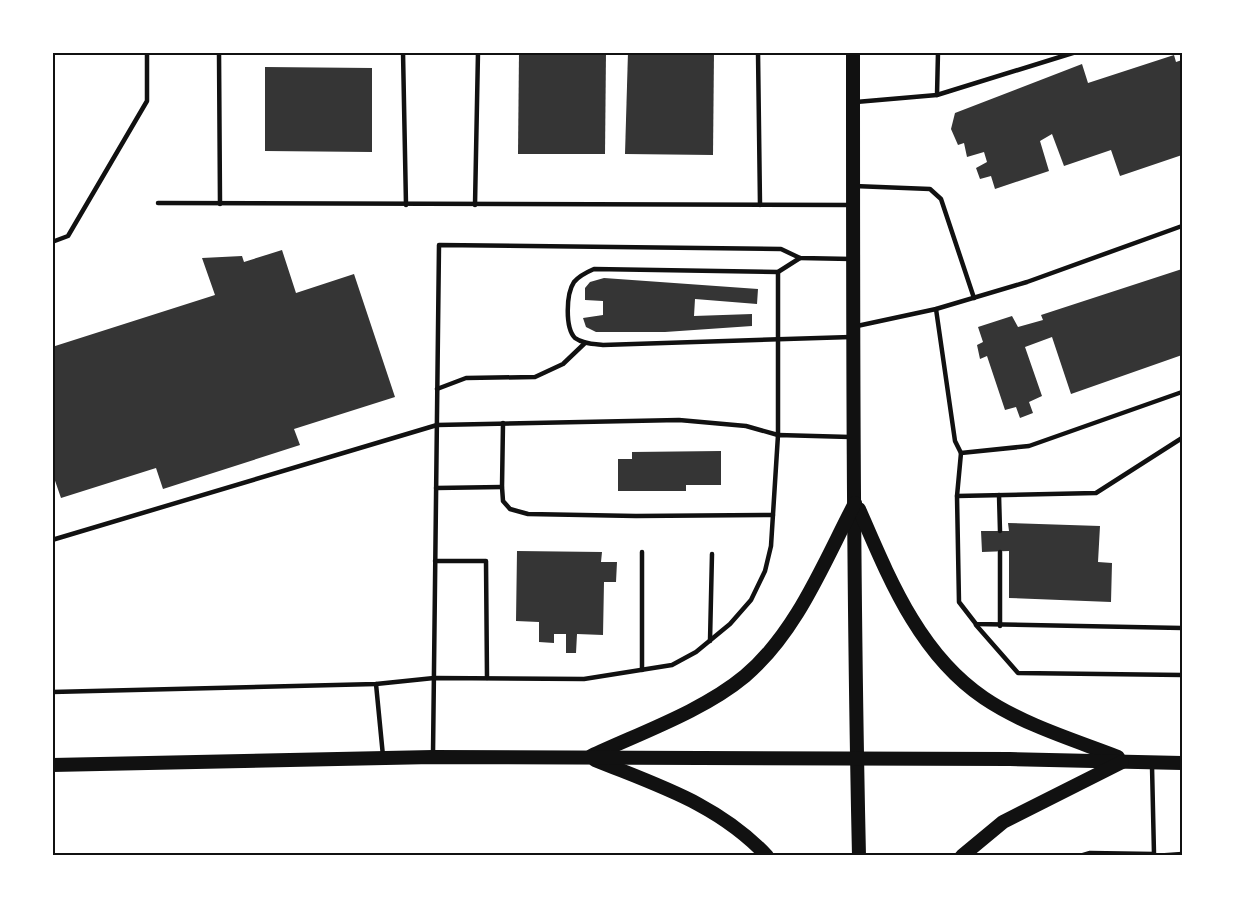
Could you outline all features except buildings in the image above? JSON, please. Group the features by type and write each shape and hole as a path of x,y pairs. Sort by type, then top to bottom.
{"main road":[{"path":"853,52 853,437 856,502 859,855"},
{"path":"588,757 699,705 745,676 764,657 789,624 856,502"},
{"path":"856,502 892,586 928,642 965,683 1004,710 1126,760"},
{"path":"52,765 434,757 1126,760 1182,763"},
{"path":"588,757 698,802 742,831 767,855"},
{"path":"962,855 1018,813 1126,760"}],"lane":[{"path":"52,242 68,236 147,101 147,52"},
{"path":"219,52 220,204"},
{"path":"403,52 406,204"},
{"path":"475,205 478,52"},
{"path":"758,52 760,205"},
{"path":"936,95 938,52"},
{"path":"853,102 936,95 1076,52"},
{"path":"854,186 930,189 941,199 974,298"},
{"path":"158,203 854,205"},
{"path":"800,258 778,272 594,269 579,278 570,291 568,328 576,338 585,343 603,345 778,339 854,332 1027,282 1182,226"},
{"path":"434,757 439,245 781,249 800,258 852,259"},
{"path":"52,693 376,684 434,678 584,679 672,665 696,652 730,624 751,600 765,571 771,546 778,435 778,272"},
{"path":"936,309 955,441 961,453 957,496 959,602 1018,673 1182,675"},
{"path":"438,389 466,378 536,376 563,364 585,343"},
{"path":"961,453 1029,446 1182,392"},
{"path":"52,540 437,424 679,420 746,426 778,435 853,437"},
{"path":"503,423 503,501 510,509 528,514 636,516 773,514"},
{"path":"957,496 1096,493 1182,438"},
{"path":"436,488 502,487"},
{"path":"999,495 1000,531"},
{"path":"642,552 642,670"},
{"path":"1000,552 1000,626"},
{"path":"710,641 712,554"},
{"path":"435,561 486,561 487,678"},
{"path":"976,624 1182,628"},
{"path":"376,684 384,758"},
{"path":"1152,761 1154,855"},
{"path":"1080,855 1090,853 1182,854"}]}
